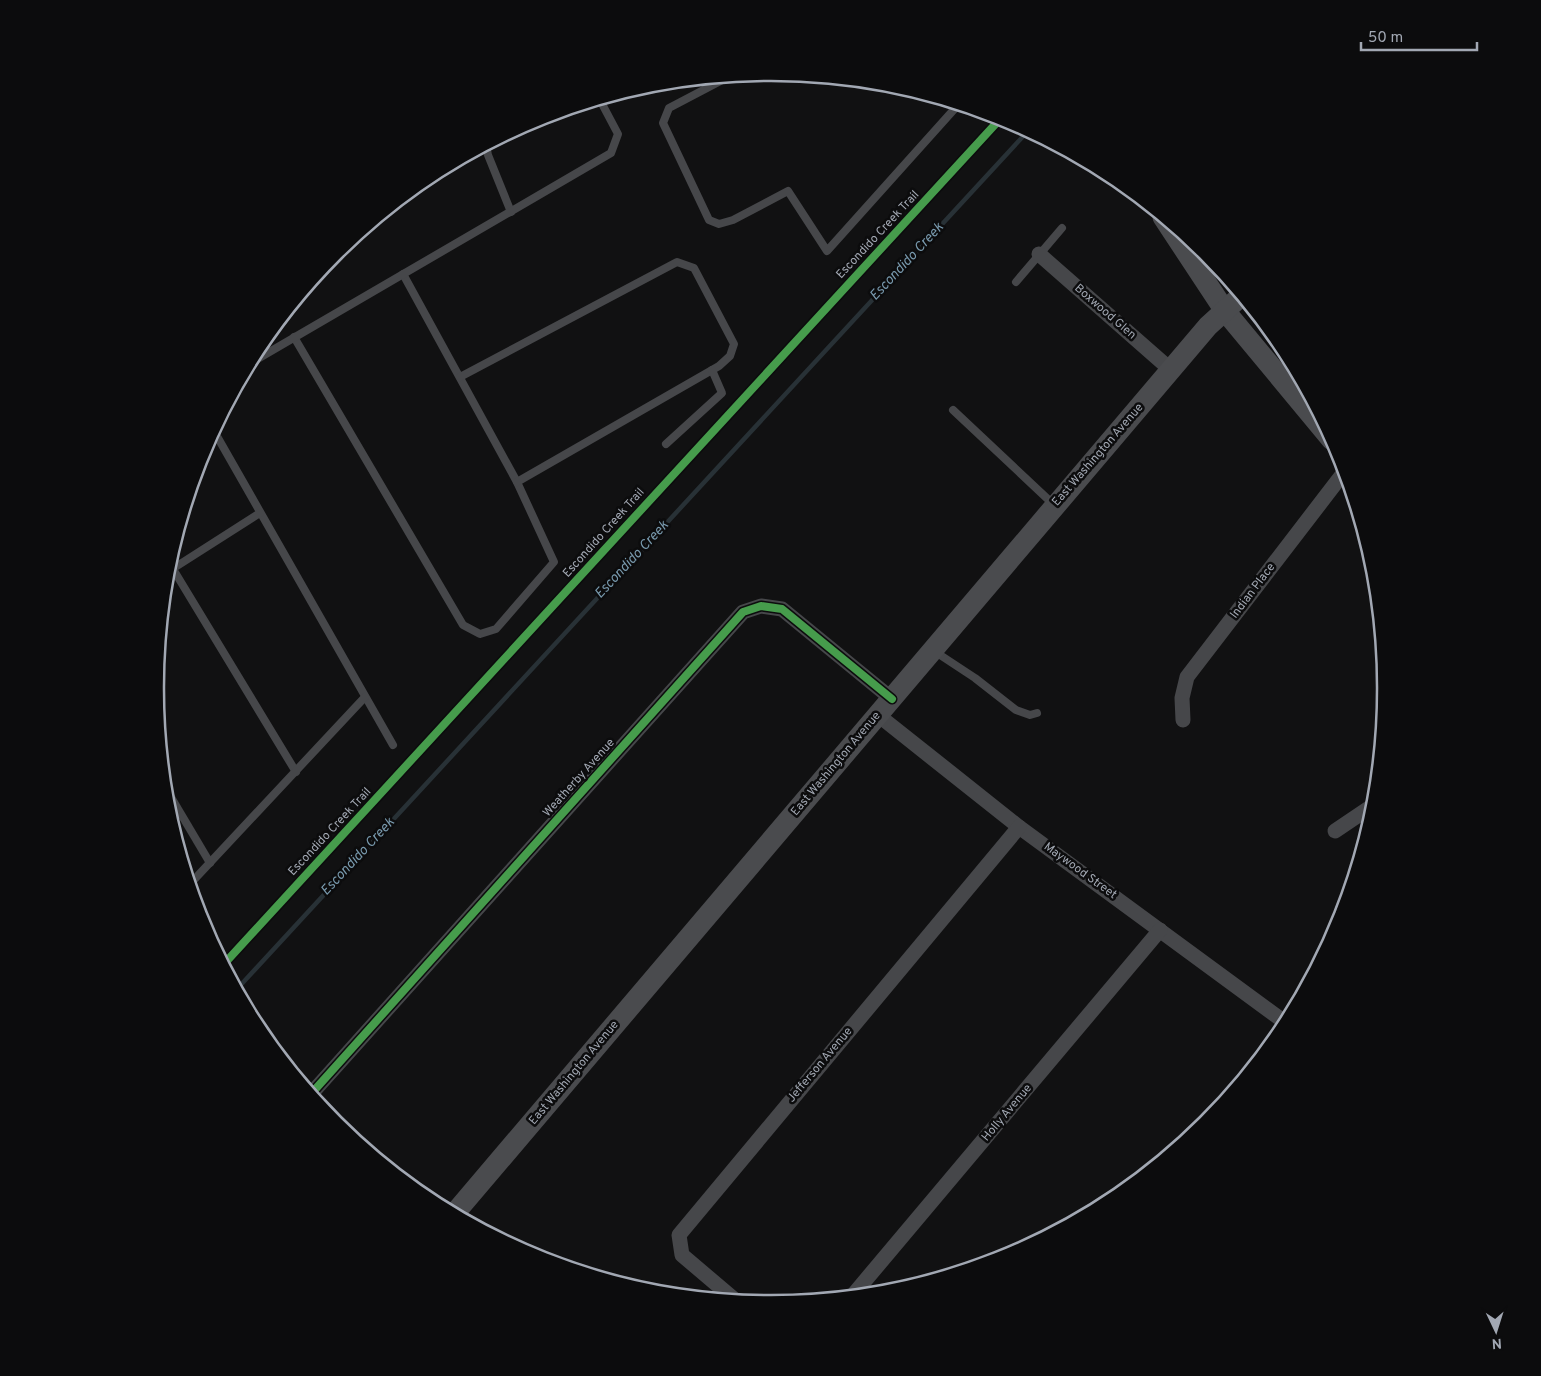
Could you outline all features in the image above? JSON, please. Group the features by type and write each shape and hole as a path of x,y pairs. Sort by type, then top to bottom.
{"main road":[{"path":"1174,235 1225,311 1314,419"},
{"name":"East Washington Avenue","path":"459,1208 1208,326 1237,300"}],"street":[{"name":"Boxwood Glen","path":"1038,254 1171,370"},
{"name":"Indian Place","path":"1183,720 1182,698 1188,677 1339,478"},
{"name":"Weatherby Avenue","path":"315,1089 743,612 760,606 782,609 892,699"},
{"name":"Maywood Street","path":"878,716 1019,827 1279,1018"},
{"path":"1335,831 1365,811"},
{"name":"Jefferson Avenue","path":"726,1293 682,1255 679,1234 1019,827"},
{"name":"Holly Avenue","path":"858,1288 1160,930"}],"lane":[{"path":"714,84 669,108 663,123 709,220 719,224 733,220 788,191 827,252 954,110"},
{"path":"263,355 612,153 618,134 603,105"},
{"path":"487,152 512,212"},
{"path":"1016,282 1062,228"},
{"path":"460,377 677,262 694,268 734,344 730,356 719,366 517,482"},
{"path":"294,337 463,625 480,634 496,629 554,562 517,482 403,274"},
{"path":"666,444 722,394 712,370"},
{"path":"952,410 1055,506"},
{"path":"218,438 393,746"},
{"path":"176,568 260,513"},
{"path":"174,579 296,772"},
{"path":"933,650 975,678 1016,710 1030,715 1037,713"},
{"path":"195,879 365,698"},
{"path":"175,803 210,863"}],"waterway":[{"name":"Escondido Creek","path":"241,984 1023,136"}],"cycle path":[{"name":"Escondido Creek Trail","path":"228,960 995,124"},
{"path":"315,1089 743,612 761,606 782,609 892,699"}]}
